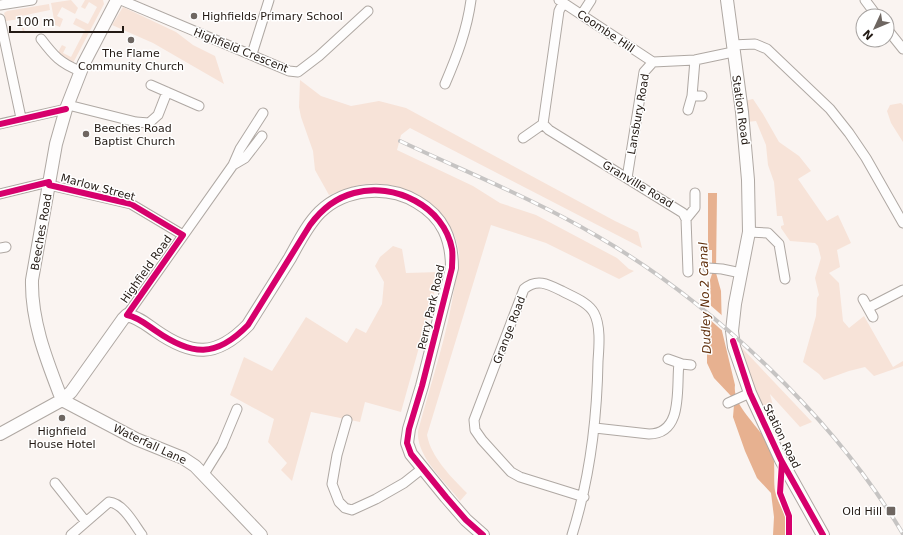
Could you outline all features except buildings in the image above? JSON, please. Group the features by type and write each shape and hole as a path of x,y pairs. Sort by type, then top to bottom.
{"street":[{"path":"0,5 32,0"},
{"name":"Beeches Road","path":"62,400 36,327 31,302 32,280 56,144 67,107 80,71 117,0"},
{"name":"Highfield Crescent","path":"121,0 289,70 298,72 319,56 368,11"},
{"path":"252,54 269,0"},
{"path":"445,84 465,33 471,0"},
{"path":"582,14 591,0"},
{"name":"Station Road","path":"727,0 732,49 746,146 749,232 732,331 734,348 747,395 823,535"},
{"path":"523,138 543,124 561,2"},
{"name":"Coombe Hill","path":"561,2 582,14 653,62"},
{"path":"0,19 21,118"},
{"path":"41,39 54,57 64,65 80,71"},
{"path":"895,39 903,49"},
{"name":"Lansbury Road","path":"627,178 644,72 653,62 695,60 754,44 767,49 830,109 866,158 903,223"},
{"path":"688,110 692,96 695,60"},
{"path":"150,85 199,106"},
{"path":"0,124 67,107 136,122 149,123 158,115 167,92"},
{"path":"692,96 702,96"},
{"path":"233,165 240,149 263,113"},
{"name":"Granville Road","path":"543,124 549,130 677,208 683,213 686,219"},
{"path":"233,165 245,158 262,136"},
{"name":"Highfield Road","path":"0,434 62,400 71,392 233,165"},
{"path":"0,194 49,183"},
{"name":"Marlow Street","path":"49,183 131,204 183,235"},
{"name":"Perry Park Road","path":"127,315 135,316 174,343 192,349 214,349 224,346 235,339 248,325 310,225 324,209 340,199 359,192 386,192 411,198 435,216 447,235 452,250 452,268 408,435 408,448 466,520 483,535"},
{"path":"688,272 686,219 694,208 695,193"},
{"path":"749,232 768,233 779,244 785,279"},
{"path":"708,268 741,273"},
{"name":"Grange Road","path":"572,535 584,497 595,428 599,349 598,322 594,313 586,304 546,283 536,282 524,289 474,420 474,430 511,472 520,477 584,497"},
{"path":"863,299 870,312 903,290"},
{"path":"668,359 691,365"},
{"path":"595,428 649,434 664,430 671,423 675,415 679,363"},
{"path":"728,403 747,395"},
{"name":"Waterfall Lane","path":"62,400 136,439 183,458 195,466 261,535"},
{"path":"204,474 222,445 237,409"},
{"path":"347,420 337,455 332,484 338,502 345,508 352,510 376,499 404,484 423,468"},
{"path":"55,483 86,522"},
{"path":"71,535 109,502 116,502 142,535"}],"shaded area":[{"path":"71,0 78,8 75,14 62,7 57,16 63,19 60,27 55,25 51,3"},
{"path":"85,0 103,0 104,4 72,65 57,54 62,45 66,47 63,53 71,57 85,30 73,24 76,18 88,24 97,7 89,2 85,9 81,7"},
{"path":"49,4 50,10 21,16 25,33 23,33 20,19 6,21 4,13 7,11"},
{"path":"123,7 176,32 193,45 215,56 224,84 153,43 112,25"},
{"path":"300,80 321,96 351,106 379,101 406,108 638,232 642,248 410,128 401,135 397,150 473,186 500,203 536,215 617,258 629,269 634,271 619,279 546,243 491,225 427,435 429,443 437,459 467,493 460,501 426,459 419,441 418,431 444,339 452,302 459,261 459,253 455,237 448,223 439,211 427,200 413,192 398,187 383,184 367,184 329,195 315,170 313,151 301,117 299,107"},
{"path":"753,99 779,142 799,156 811,171 798,179 827,221 838,215 851,243 837,250 840,267 829,273 839,283 843,321 849,328 864,316 893,367 903,361 903,366 874,376 865,367 824,380 819,374 803,362 816,316 817,298 819,295 815,278 821,258 818,246 815,243 790,241 781,228 781,226 784,225 782,216 777,216 774,182 768,165 766,145 756,121 747,122 744,101"},
{"path":"901,103 903,105 903,142 891,123 887,111 890,105"},
{"path":"708,193 717,193 716,273 721,291 722,331 735,385 735,393 743,410 762,434 772,451 774,460 776,497 785,517 787,528 786,535 773,535 774,517 771,493 757,478 745,451 733,417 734,405 731,396 714,378 707,363 707,332 711,305 710,280 712,274 712,250 708,250"},
{"path":"393,246 402,249 406,273 440,272 401,412 365,402 360,422 311,412 292,481 281,470 287,463 268,442 274,419 230,395 244,357 272,371 306,317 347,343 356,328 366,333 382,304 384,282 375,266 380,257"},
{"path":"742,348 812,422 800,427 770,394 780,434 777,438 755,398"}],"pier":[{"path":"709,304 725,318 726,334 708,318"}],"railway":[{"path":"400,141 549,210 597,236 641,263 684,295 727,329 768,367 807,407 843,448 875,491 903,534"}],"cycle path":[{"path":"0,124 66,109"},
{"path":"0,194 49,182"},
{"path":"49,185 131,204 183,235 127,315 139,319 169,339 181,345 192,349 204,350 214,348 225,343 236,336 248,325 310,225 319,214 335,201 354,193 369,190 385,191 415,201 428,209 439,221 447,234 452,249 452,268 422,386 409,429 407,443 411,454 446,497 466,520 483,535"},
{"path":"733,341 750,393 781,460 823,535"},
{"path":"782,462 780,493 789,516 789,535"}],"place":[{"name":"Highfields Primary School","path":"194,16"},
{"name":"The Flame Community Church","path":"131,40"},
{"name":"Beeches Road Baptist Church","path":"86,134"},
{"name":"Highfield House Hotel","path":"62,418"},
{"name":"Old Hill","path":"891,511"}],"water label":[{"name":"Dudley No.2 Canal","path":"705,298"}]}
